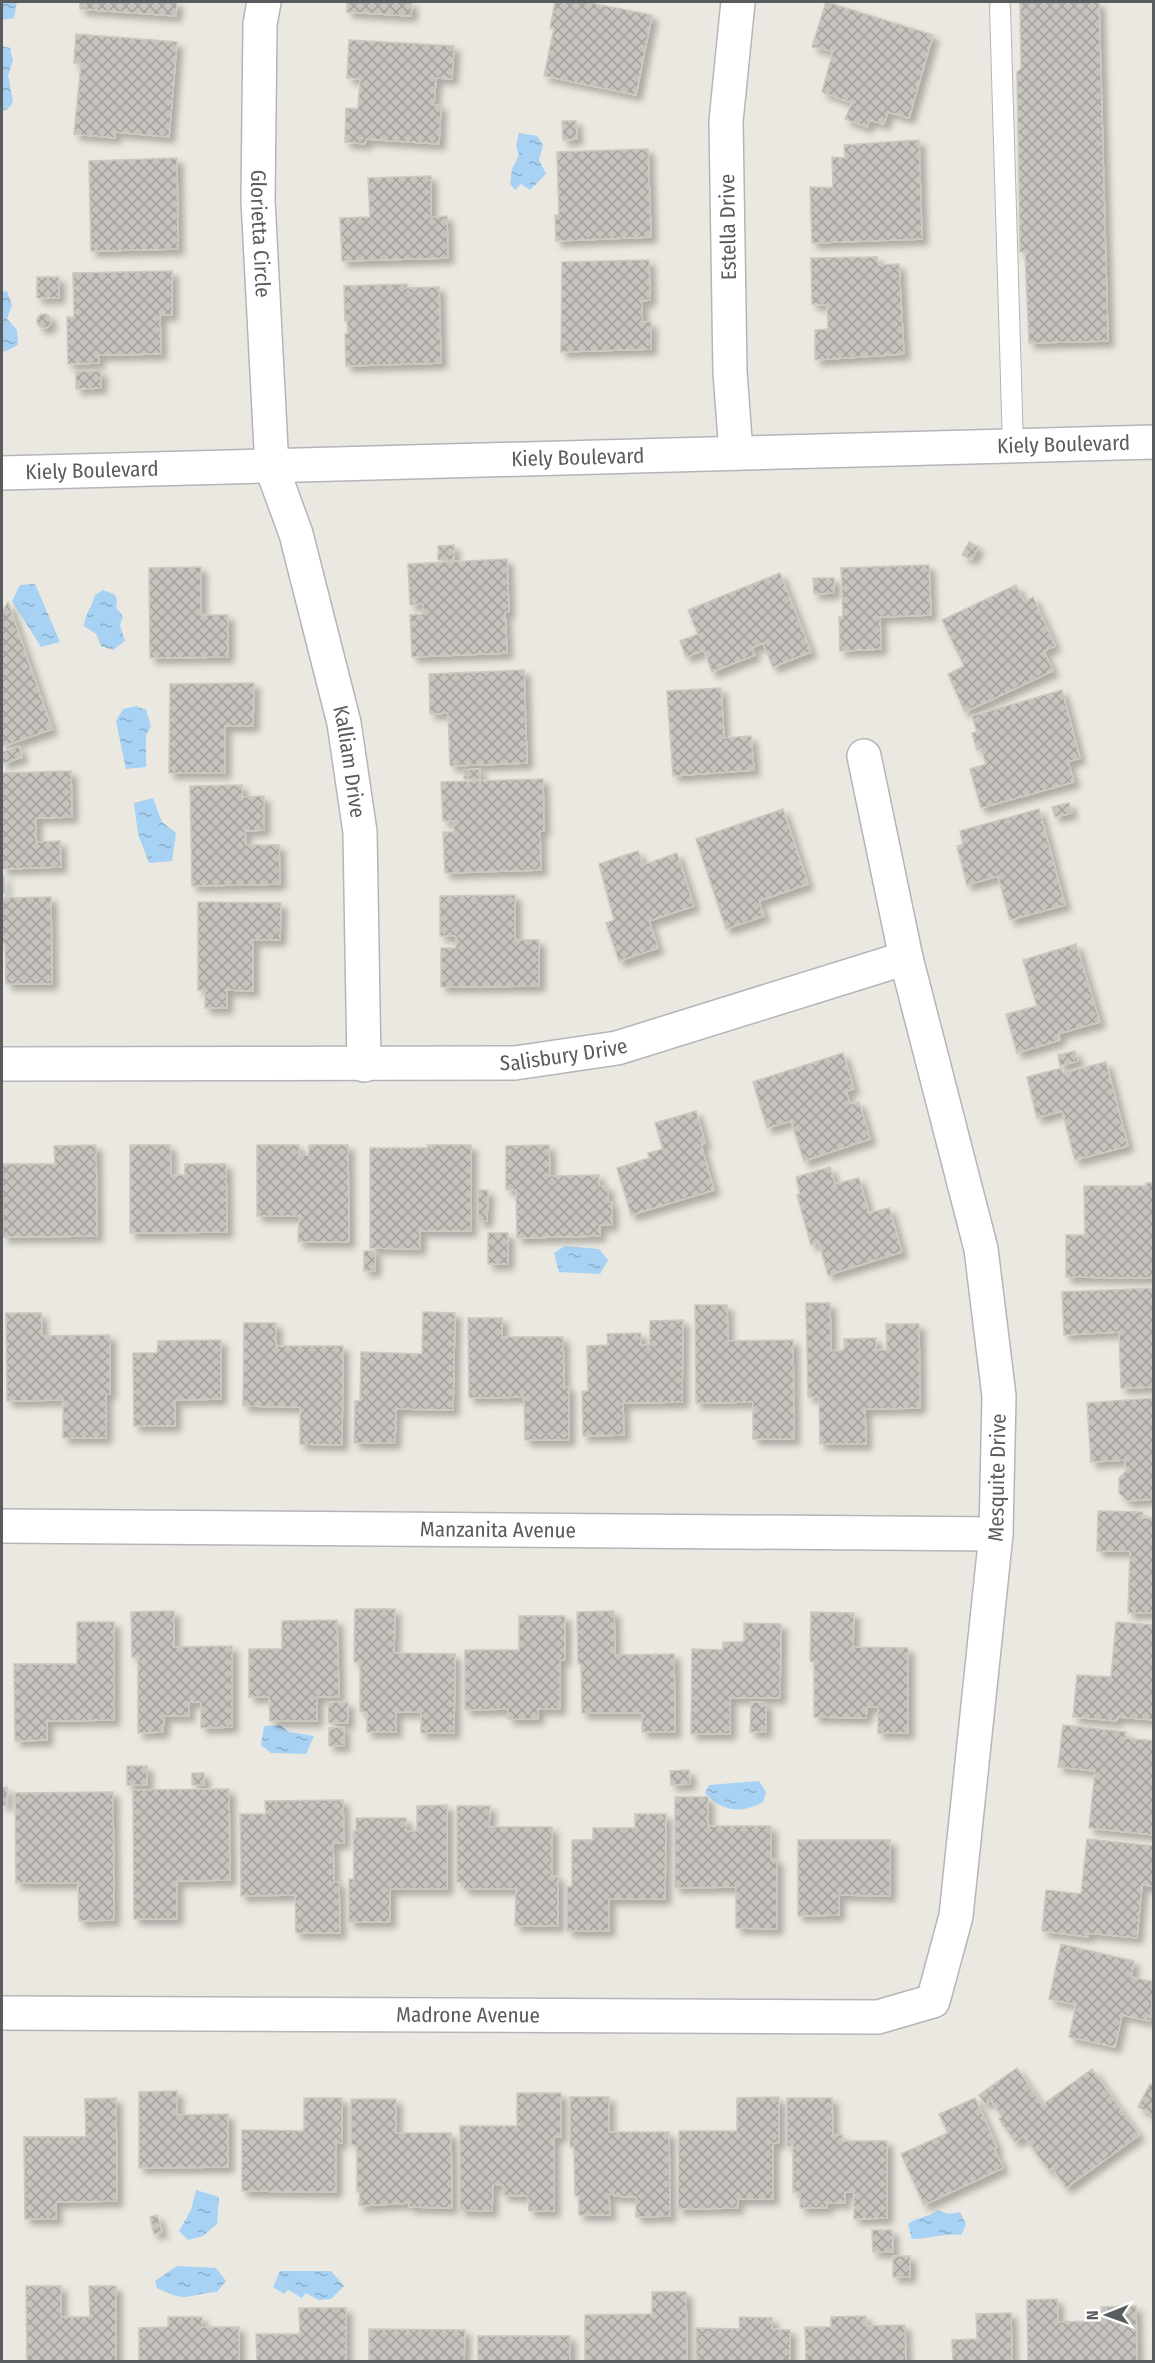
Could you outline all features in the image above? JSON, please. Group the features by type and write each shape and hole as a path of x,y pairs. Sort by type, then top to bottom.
{"street":[{"name":"Glorietta Circle","path":"264,2 260,24 258,201 272,468"},
{"name":"Estella Drive","path":"736,453 730,372 726,121 738,2"},
{"name":"Kiely Boulevard","path":"2,473 272,468 1154,442"},
{"name":"Kalliam Drive","path":"272,468 296,534 344,723 360,832 364,1065"},
{"path":"864,756 906,958"},
{"name":"Salisbury Drive","path":"2,1064 515,1063 617,1048 906,958"},
{"name":"Mesquite Drive","path":"906,958 981,1249 999,1396 996,1534 956,1916 933,2001"},
{"name":"Manzanita Avenue","path":"2,1526 996,1534"},
{"name":"Madrone Avenue","path":"2,2013 878,2017 933,2001"}],"lane":[{"path":"1000,7 1013,447"}],"water":[{"path":"2,2 17,2 14,18 2,20"},
{"path":"2,46 10,48 13,61 8,75 13,102 8,109 2,111"},
{"path":"519,133 537,136 543,145 539,160 546,174 530,190 521,184 515,190 510,184 512,169 519,155 516,146"},
{"path":"7,291 12,305 7,319 17,330 18,345 4,352 2,349 2,292"},
{"path":"35,584 60,642 41,647 12,601 20,585"},
{"path":"103,590 114,594 117,599 116,608 123,616 120,625 125,641 113,650 101,646 96,634 84,626 95,595"},
{"path":"136,706 146,710 151,726 146,735 146,767 126,769 116,721 123,709"},
{"path":"153,798 162,822 176,833 172,861 149,863 138,834 134,803"},
{"path":"565,1246 599,1249 608,1260 600,1274 559,1272 554,1253"},
{"path":"280,1725 289,1732 314,1736 306,1754 271,1753 261,1745 264,1726"},
{"path":"759,1781 766,1792 763,1802 747,1808 725,1807 705,1793 709,1785"},
{"path":"196,2190 219,2197 217,2224 203,2236 188,2240 179,2231 191,2210"},
{"path":"938,2210 948,2214 960,2212 966,2225 961,2235 912,2239 908,2224"},
{"path":"177,2266 216,2268 226,2281 217,2292 187,2297 176,2296 157,2288 155,2281"},
{"path":"280,2271 331,2271 344,2286 331,2299 319,2300 306,2293 302,2298 288,2290 284,2294 273,2287"}],"building":[{"path":"80,2 177,2 176,16 80,9"},
{"path":"347,2 412,2 411,16 347,12"},
{"path":"555,2 585,2 652,15 636,95 544,76 554,28 550,28"},
{"path":"826,2 933,35 909,118 888,112 884,124 870,120 867,127 845,119 852,103 822,92 833,51 812,47"},
{"path":"1020,2 1099,2 1108,341 1029,343 1025,252 1020,252 1017,72 1021,69"},
{"path":"76,34 177,42 169,137 115,132 115,138 74,134 81,64 74,63"},
{"path":"349,40 454,46 452,79 436,78 434,105 441,105 439,144 366,139 365,144 345,142 346,108 358,109 360,79 347,78"},
{"path":"562,121 576,121 577,139 563,140"},
{"path":"919,140 922,239 812,243 810,187 833,188 832,157 845,158 844,145"},
{"path":"648,149 651,237 556,241 555,215 559,215 557,152"},
{"path":"177,158 178,249 91,251 89,161"},
{"path":"431,176 431,217 447,216 448,258 342,261 340,218 370,217 368,178"},
{"path":"877,257 878,265 899,264 904,354 815,360 815,330 828,329 827,305 812,304 811,258"},
{"path":"649,260 650,300 642,301 642,322 651,322 651,349 561,352 562,262"},
{"path":"172,271 172,315 160,315 161,354 98,355 99,363 68,364 67,317 74,317 73,273"},
{"path":"37,277 59,277 59,298 37,298"},
{"path":"407,284 407,288 439,287 441,363 346,366 345,334 348,334 347,321 345,321 344,286"},
{"path":"44,314 49,316 51,321 49,326 44,328 39,326 37,321 39,316"},
{"path":"76,371 101,371 101,388 76,389"},
{"path":"969,542 978,547 972,559 962,555"},
{"path":"454,545 454,560 438,560 438,546"},
{"path":"507,559 509,612 505,612 507,653 412,657 410,615 423,614 423,604 410,605 408,564"},
{"path":"929,565 931,615 880,617 881,649 840,651 839,617 843,617 841,568"},
{"path":"201,567 201,615 228,615 228,657 150,658 149,568"},
{"path":"780,573 811,652 773,667 763,643 752,648 755,655 712,672 704,650 686,657 680,641 698,634 688,610"},
{"path":"813,578 834,578 834,593 814,594"},
{"path":"1016,585 1024,602 1033,597 1055,646 1044,651 1053,671 965,712 948,674 964,666 942,620"},
{"path":"8,602 52,729 2,747 2,612"},
{"path":"524,670 527,763 450,766 448,713 430,714 429,674"},
{"path":"254,683 253,726 225,726 225,773 169,773 170,684"},
{"path":"721,688 724,738 751,736 754,770 673,776 667,691"},
{"path":"1062,690 1080,758 1068,762 1074,782 981,808 970,769 986,764 981,748 977,750 972,733 977,732 972,716"},
{"path":"19,746 22,757 2,764 2,752"},
{"path":"480,769 480,779 464,779 464,770"},
{"path":"71,771 72,817 36,818 36,842 60,841 61,867 2,869 2,773"},
{"path":"543,779 544,831 540,831 541,870 445,873 443,832 454,832 454,821 443,821 441,782"},
{"path":"242,785 242,797 264,796 264,830 245,831 246,845 279,845 280,884 192,886 190,786"},
{"path":"1069,803 1072,813 1055,817 1052,807"},
{"path":"783,809 808,884 759,901 764,916 726,929 696,839"},
{"path":"1039,809 1065,905 1010,920 998,876 967,885 957,846 963,844 960,831"},
{"path":"638,851 643,865 677,853 694,906 649,921 658,948 619,961 606,923 614,920 599,864"},
{"path":"2,876 4,876 5,893 2,893"},
{"path":"515,895 515,940 539,940 539,986 441,987 441,948 456,948 456,936 440,936 440,896"},
{"path":"51,897 52,984 6,984 5,943 2,943 2,898"},
{"path":"198,902 281,903 280,940 253,940 253,991 227,990 227,1008 205,1008 205,990 198,990"},
{"path":"1076,944 1100,1022 1058,1034 1060,1040 1017,1053 1006,1014 1037,1006 1023,960"},
{"path":"1075,1051 1078,1061 1060,1066 1058,1055"},
{"path":"843,1053 854,1089 846,1091 850,1104 859,1102 870,1139 804,1161 791,1121 767,1128 753,1082"},
{"path":"1106,1062 1128,1146 1075,1160 1062,1111 1037,1118 1027,1077 1062,1068 1063,1073"},
{"path":"696,1111 705,1143 701,1145 714,1190 631,1215 617,1168 649,1158 648,1153 663,1149 655,1123"},
{"path":"96,1145 97,1236 3,1237 2,1164 55,1164 54,1146"},
{"path":"130,1145 170,1145 171,1175 185,1175 185,1164 226,1164 227,1232 130,1233"},
{"path":"257,1145 299,1145 299,1155 309,1155 309,1145 348,1145 349,1242 298,1242 299,1216 257,1216"},
{"path":"427,1145 471,1145 471,1231 420,1231 420,1249 370,1248 370,1148 428,1148"},
{"path":"549,1145 550,1176 599,1175 599,1186 608,1186 608,1202 612,1202 612,1225 600,1225 600,1236 517,1238 516,1190 506,1190 506,1146"},
{"path":"830,1167 835,1184 859,1178 869,1213 889,1208 902,1252 828,1275 819,1242 811,1245 797,1195 800,1194 796,1177"},
{"path":"1146,1183 1154,1183 1154,1278 1066,1277 1066,1235 1085,1235 1084,1186 1146,1186"},
{"path":"478,1190 488,1190 487,1221 478,1221"},
{"path":"488,1233 508,1233 508,1264 488,1264"},
{"path":"364,1251 375,1251 375,1271 364,1271"},
{"path":"1154,1288 1154,1387 1121,1388 1119,1332 1064,1335 1062,1292"},
{"path":"806,1303 830,1303 831,1351 844,1350 844,1339 876,1338 876,1350 887,1350 886,1324 919,1324 920,1408 865,1409 866,1444 820,1444 819,1397 808,1397"},
{"path":"695,1305 727,1305 728,1341 793,1340 794,1439 753,1439 753,1402 696,1403"},
{"path":"423,1312 455,1313 453,1410 396,1409 395,1443 354,1443 355,1401 360,1401 361,1352 422,1354"},
{"path":"6,1313 41,1313 42,1336 110,1335 110,1394 106,1394 106,1438 63,1438 63,1400 7,1401"},
{"path":"468,1318 502,1318 502,1337 563,1337 564,1387 569,1387 569,1440 525,1440 524,1397 469,1398"},
{"path":"683,1320 682,1402 623,1403 624,1435 583,1436 582,1391 588,1391 587,1346 608,1345 607,1334 641,1333 641,1345 650,1345 650,1321"},
{"path":"244,1323 276,1323 276,1346 343,1346 342,1445 300,1444 300,1407 243,1406"},
{"path":"221,1340 221,1399 175,1400 175,1426 134,1426 133,1353 157,1353 158,1341"},
{"path":"1154,1398 1154,1499 1128,1501 1119,1493 1119,1478 1126,1471 1125,1460 1091,1462 1087,1403"},
{"path":"1098,1511 1143,1512 1142,1518 1154,1518 1154,1613 1128,1613 1130,1551 1097,1551"},
{"path":"355,1609 395,1609 394,1653 455,1654 454,1733 421,1733 421,1712 396,1712 396,1732 367,1732 367,1712 360,1712 360,1662 354,1662"},
{"path":"174,1611 174,1647 232,1646 232,1727 201,1728 201,1702 189,1702 189,1716 164,1716 163,1732 138,1733 138,1657 132,1657 131,1612"},
{"path":"614,1611 615,1655 674,1654 675,1732 642,1732 642,1713 582,1713 577,1612"},
{"path":"811,1612 854,1613 853,1647 908,1648 908,1733 878,1733 878,1707 867,1707 866,1718 814,1717 814,1662 810,1661"},
{"path":"519,1616 565,1616 565,1660 560,1660 560,1709 538,1709 538,1719 508,1719 508,1709 465,1710 465,1650 519,1650"},
{"path":"337,1620 339,1697 317,1697 317,1721 270,1721 269,1697 249,1697 249,1649 282,1649 282,1621"},
{"path":"77,1622 114,1622 114,1720 47,1721 47,1740 15,1741 14,1664 77,1664"},
{"path":"1116,1622 1154,1625 1154,1720 1118,1717 1117,1721 1073,1717 1077,1675 1111,1677"},
{"path":"744,1623 781,1624 780,1698 730,1698 730,1734 691,1734 692,1649 723,1650 723,1642 744,1642"},
{"path":"328,1702 348,1702 348,1723 329,1723"},
{"path":"751,1702 766,1703 766,1732 750,1732"},
{"path":"1063,1725 1126,1732 1125,1738 1154,1741 1154,1835 1089,1828 1095,1771 1058,1767"},
{"path":"344,1727 344,1746 329,1746 329,1728"},
{"path":"127,1766 147,1766 147,1785 127,1785"},
{"path":"689,1770 690,1784 671,1785 670,1771"},
{"path":"192,1773 204,1773 204,1785 192,1785"},
{"path":"7,1787 7,1805 2,1805 2,1788"},
{"path":"229,1789 230,1880 177,1881 177,1919 134,1919 133,1790"},
{"path":"113,1792 114,1920 79,1921 78,1883 16,1883 15,1793"},
{"path":"675,1797 708,1797 708,1826 771,1826 771,1859 777,1859 777,1929 736,1928 736,1887 675,1888"},
{"path":"343,1800 344,1843 333,1843 334,1882 339,1882 340,1933 296,1933 295,1895 241,1896 240,1814 266,1814 265,1801"},
{"path":"447,1805 447,1889 390,1889 390,1922 349,1922 349,1879 354,1879 353,1831 356,1831 356,1818 406,1818 406,1831 417,1831 417,1806"},
{"path":"457,1806 490,1806 489,1827 552,1827 552,1877 558,1876 558,1926 515,1926 516,1889 464,1889 464,1882 457,1882"},
{"path":"635,1814 666,1814 665,1899 609,1899 609,1931 567,1931 567,1887 572,1886 572,1840 593,1840 593,1828 635,1828"},
{"path":"1087,1839 1154,1846 1154,1886 1142,1885 1137,1938 1088,1933 1088,1937 1042,1931 1046,1890 1081,1894"},
{"path":"798,1840 890,1840 890,1896 839,1895 839,1915 798,1916"},
{"path":"1061,1944 1134,1961 1131,1977 1154,1982 1150,2021 1122,2015 1115,2047 1069,2037 1076,2005 1049,1999"},
{"path":"1017,2068 1042,2105 1092,2069 1139,2135 1066,2188 1052,2168 1049,2171 1024,2136 1015,2142 999,2119 1002,2117 991,2100 985,2104 979,2095"},
{"path":"1150,2084 1154,2086 1154,2115 1138,2107"},
{"path":"177,2091 177,2115 228,2114 228,2167 139,2168 139,2092"},
{"path":"517,2093 561,2093 561,2137 554,2137 554,2211 529,2211 528,2196 503,2195 503,2185 493,2184 492,2211 460,2210 460,2126 517,2126"},
{"path":"570,2097 609,2097 609,2132 669,2132 670,2216 636,2217 636,2197 614,2196 614,2194 609,2194 610,2215 579,2215 579,2196 575,2196 574,2147 570,2147"},
{"path":"779,2097 779,2143 773,2143 773,2199 738,2199 738,2208 678,2209 679,2131 737,2131 737,2098"},
{"path":"116,2098 117,2201 56,2202 56,2219 25,2219 24,2137 86,2137 85,2099"},
{"path":"304,2098 342,2098 342,2143 336,2142 336,2192 242,2191 242,2130 304,2131"},
{"path":"787,2098 832,2098 833,2135 842,2135 842,2141 887,2141 887,2218 854,2219 854,2192 845,2192 845,2203 827,2203 827,2208 800,2208 800,2192 793,2192 793,2146 787,2146"},
{"path":"975,2098 997,2147 994,2148 1003,2168 924,2205 901,2154 948,2133 939,2114"},
{"path":"351,2099 396,2099 396,2133 451,2133 452,2208 409,2207 409,2203 359,2206 357,2146 351,2145"},
{"path":"157,2215 162,2232 154,2234 150,2217"},
{"path":"872,2230 892,2230 893,2252 873,2252"},
{"path":"893,2256 910,2256 910,2277 893,2277"},
{"path":"26,2286 61,2286 61,2317 90,2317 89,2286 116,2286 116,2362 27,2362"},
{"path":"652,2292 686,2292 687,2362 585,2362 585,2315 652,2314"},
{"path":"1057,2299 1058,2322 1102,2321 1101,2307 1136,2306 1137,2362 1028,2362 1027,2300"},
{"path":"299,2308 346,2308 346,2362 257,2362 256,2334 300,2334"},
{"path":"1011,2313 1012,2362 953,2362 952,2340 977,2339 976,2314"},
{"path":"866,2316 866,2326 905,2325 906,2362 806,2362 805,2327 831,2327 831,2317"},
{"path":"168,2317 202,2317 202,2327 239,2327 239,2362 139,2362 139,2328 168,2327"},
{"path":"739,2317 772,2318 772,2329 790,2330 790,2362 696,2362 696,2328 740,2329"},
{"path":"369,2329 465,2330 464,2362 369,2362"},
{"path":"478,2336 570,2336 570,2362 478,2362"}]}
